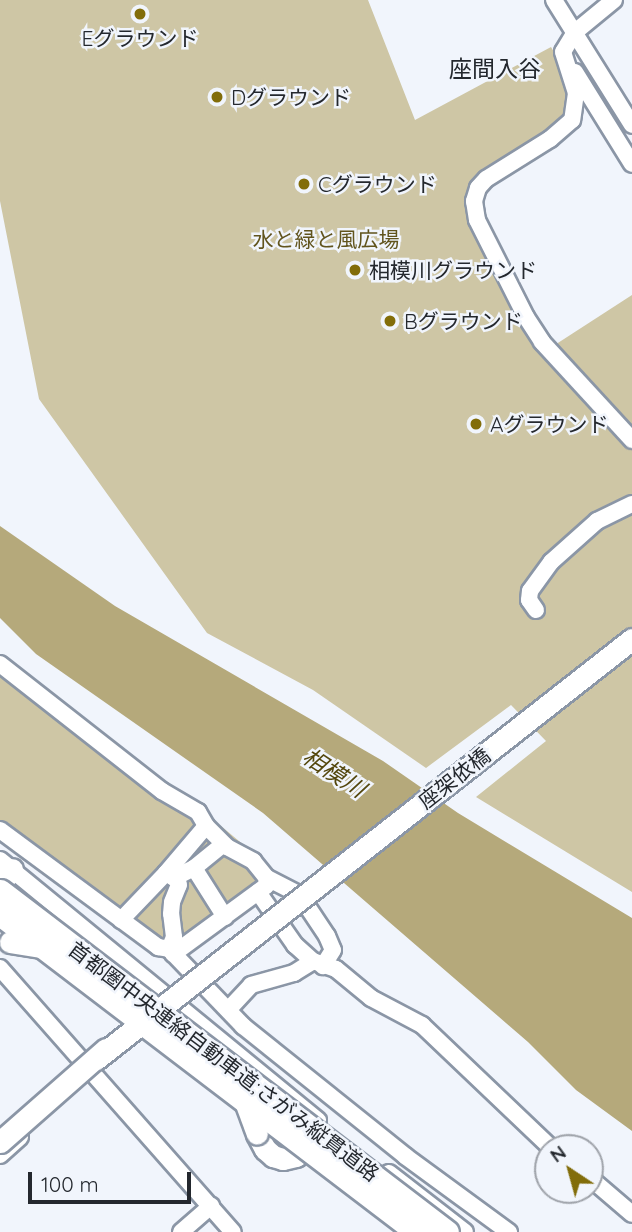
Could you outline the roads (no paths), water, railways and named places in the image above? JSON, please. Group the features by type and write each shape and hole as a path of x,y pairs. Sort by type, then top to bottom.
{"highway":[{"path":"3,872 156,1003"},
{"name":"首都圏中央連絡自動車道;さがみ縦貫道路","path":"0,891 156,1003 447,1232"},
{"name":"首都圏中央連絡自動車道;さがみ縦貫道路","path":"0,914 417,1232"},
{"path":"3,934 85,978"}],"main road":[{"name":"座架依橋","path":"0,1142 91,1064 156,1003 276,917 632,639"},
{"path":"3,934 60,950 85,961 156,1003 237,1085 265,1149 273,1156 283,1159 296,1156 321,1135"}],"street":[{"path":"554,0 632,125"},
{"path":"614,0 575,32 563,51 576,93 572,120 550,139 486,179 478,188 475,211 512,292 542,342 632,440"},
{"path":"563,51 632,164"},
{"path":"536,610 529,600 530,591 551,562 597,521 632,504"},
{"path":"0,664 163,791 198,812 205,826 224,844 253,861 295,945 318,964 336,969 371,998 422,1026 442,1041 537,1134"},
{"path":"121,920 171,875 205,826"},
{"path":"0,830 158,947 171,951 243,1026 405,1156 509,1232"},
{"path":"171,875 194,868 224,844"},
{"path":"194,868 225,917"},
{"path":"171,875 178,885 172,902 174,937 171,951"},
{"path":"171,951 225,917 263,885"},
{"path":"228,1010 251,985 318,964 333,950 327,936 299,894 263,885"},
{"path":"0,968 91,1064 233,1232"},
{"path":"156,1003 321,1135 465,1232"},
{"path":"0,1137 91,1064"},
{"path":"0,1155 91,1064"},
{"path":"604,1190 632,1214"},
{"path":"181,1232 211,1206"}],"water":[{"name":"相模川","path":"0,526 115,606 383,761 458,813 632,918 632,1131 576,1090 528,1042 263,813 36,654 0,618"}],"place":[{"name":"Eグラウンド","path":"140,14"},
{"name":"Dグラウンド","path":"217,97"},
{"name":"Cグラウンド","path":"304,184"},
{"name":"相模川グラウンド","path":"355,270"},
{"name":"Bグラウンド","path":"390,321"},
{"name":"Aグラウンド","path":"476,424"}],"district":[{"name":"座間入谷","path":"495,69"}],"park label":[{"name":"水と緑と風広場","path":"326,239"}]}
